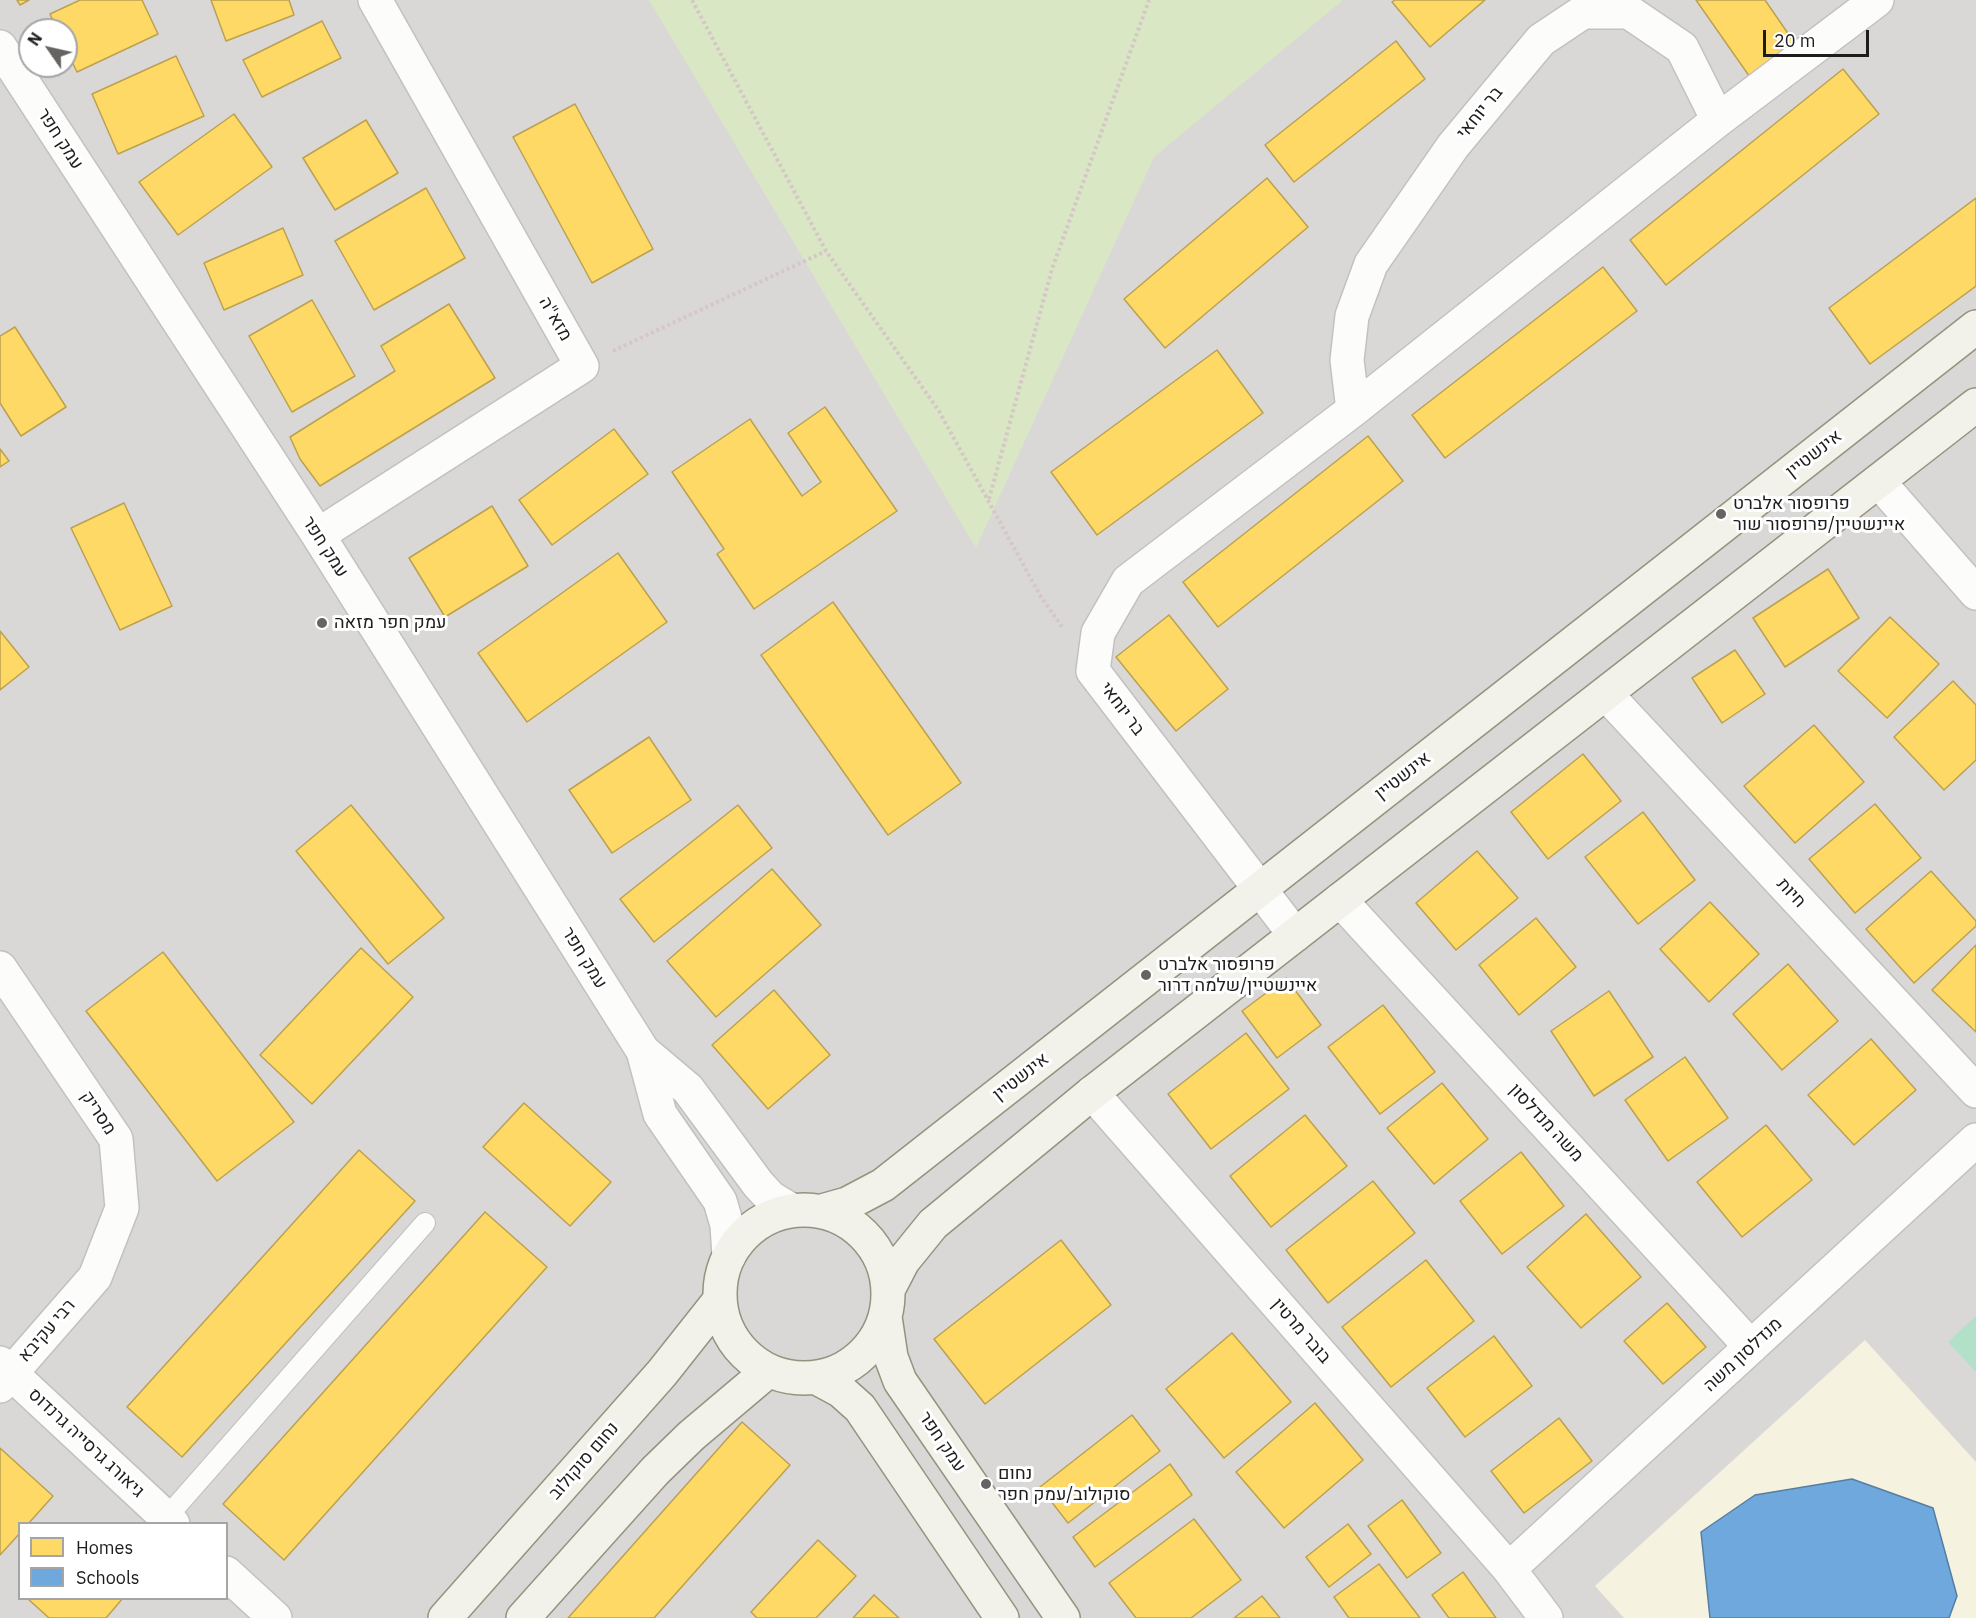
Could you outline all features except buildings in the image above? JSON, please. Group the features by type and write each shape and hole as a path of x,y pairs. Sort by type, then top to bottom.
{"main road":[{"name":"אינשטיין","path":"807,1210 847,1204 883,1185 1976,327"},
{"path":"887,1304 883,1264 869,1240 848,1222 807,1210 766,1218 745,1234 729,1256 720,1286 719,1301 724,1323 734,1343 749,1359 768,1371 792,1378 817,1378 840,1370 859,1358 874,1341 903,1261 933,1224 1092,1093 1976,405"},
{"name":"נחום סוקולוב","path":"445,1618 662,1372 719,1301"},
{"name":"עמק חפר","path":"887,1304 891,1357 900,1381 1063,1618"},
{"path":"523,1618 655,1471 691,1436 768,1371"},
{"path":"817,1378 841,1390 860,1408 1002,1618"}],"street":[{"name":"מזא\"ה","path":"375,0 582,366"},
{"name":"בר יוחאי","path":"1294,935 1093,671 1098,633 1128,581 1353,410 1718,120 1877,0"},
{"name":"בר יוחאי","path":"1353,410 1347,360 1352,316 1371,264 1453,146 1541,40 1583,12 1629,12 1682,48 1718,120"},
{"name":"עמק חפר","path":"0,47 318,535 643,1051 660,1114 720,1201 727,1225 729,1256"},
{"path":"318,535 582,366"},
{"path":"1879,482 1976,593"},
{"name":"חיות","path":"1605,694 1976,1091"},
{"name":"משה מנדלסון","path":"1340,900 1751,1347"},
{"name":"מסריק","path":"0,968 116,1140 122,1208 95,1277"},
{"name":"עמק חפר","path":"643,1051 688,1089 758,1184 771,1198 807,1210"},
{"name":"בובר מרטין","path":"1092,1093 1509,1569 1546,1618"},
{"name":"מנדלסון משה","path":"1509,1569 1976,1140"},
{"name":"רבי עקיבא","path":"4,1374 95,1277"},
{"name":"גיאורג גרסייה גרנדוס","path":"4,1374 170,1521"},
{"path":"228,1575 275,1618"}],"lane":[{"path":"170,1521 425,1223"}],"path":[{"path":"692,0 826,251 939,411 1041,597 1093,671"},
{"path":"988,500 1052,269 1149,0"},
{"path":"582,366 826,251"}],"shaded area":[{"path":"0,0 1976,0 1976,1618 0,1618"},
{"path":"1865,1340 1976,1462 1976,1618 1624,1618 1595,1586"}],"green space":[{"path":"649,0 1343,0 1154,157 976,548"},
{"path":"1976,1316 1976,1372 1948,1342"}],"place":[{"name":"פרופסור אלברט איינשטיין/פרופסור שור","path":"1721,514"},
{"name":"עמק חפר מזאה","path":"322,623"},
{"name":"פרופסור אלברט איינשטיין/שלמה דרור","path":"1146,975"},
{"name":"נחום סוקולוב/עמק חפר","path":"986,1484"}]}
